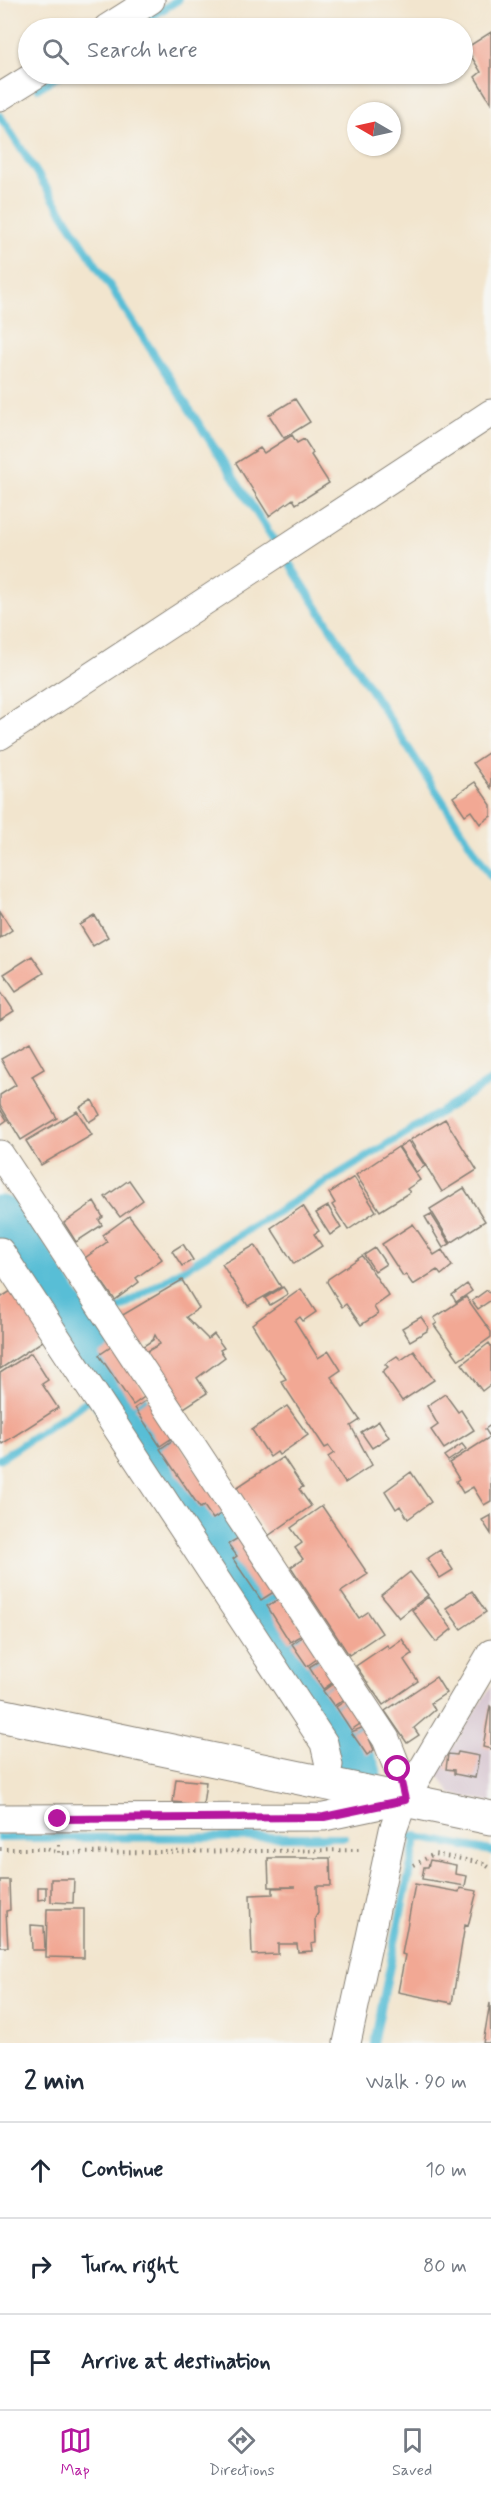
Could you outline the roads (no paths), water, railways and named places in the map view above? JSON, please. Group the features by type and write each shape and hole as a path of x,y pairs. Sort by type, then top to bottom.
{"street":[{"path":"123,18 151,0"},
{"path":"0,97 21,84"},
{"path":"0,736 491,413"},
{"path":"0,1154 386,1739 401,1777 405,1800"},
{"path":"0,1251 324,1743 329,1765"},
{"path":"347,2043 393,1830 405,1800 491,1653"},
{"path":"0,1715 491,1818"},
{"path":"0,1818 324,1817 405,1800"}],"waterway":[{"path":"149,18 178,0"},
{"path":"38,88 45,84"},
{"path":"0,116 491,876"},
{"path":"118,1309 491,1081"},
{"path":"0,1221 338,1733 356,1774"},
{"path":"76,1338 84,1332"},
{"path":"0,1459 108,1387"},
{"path":"411,1836 491,1851"},
{"path":"374,2043 417,1836"},
{"path":"0,1838 344,1837"}]}
